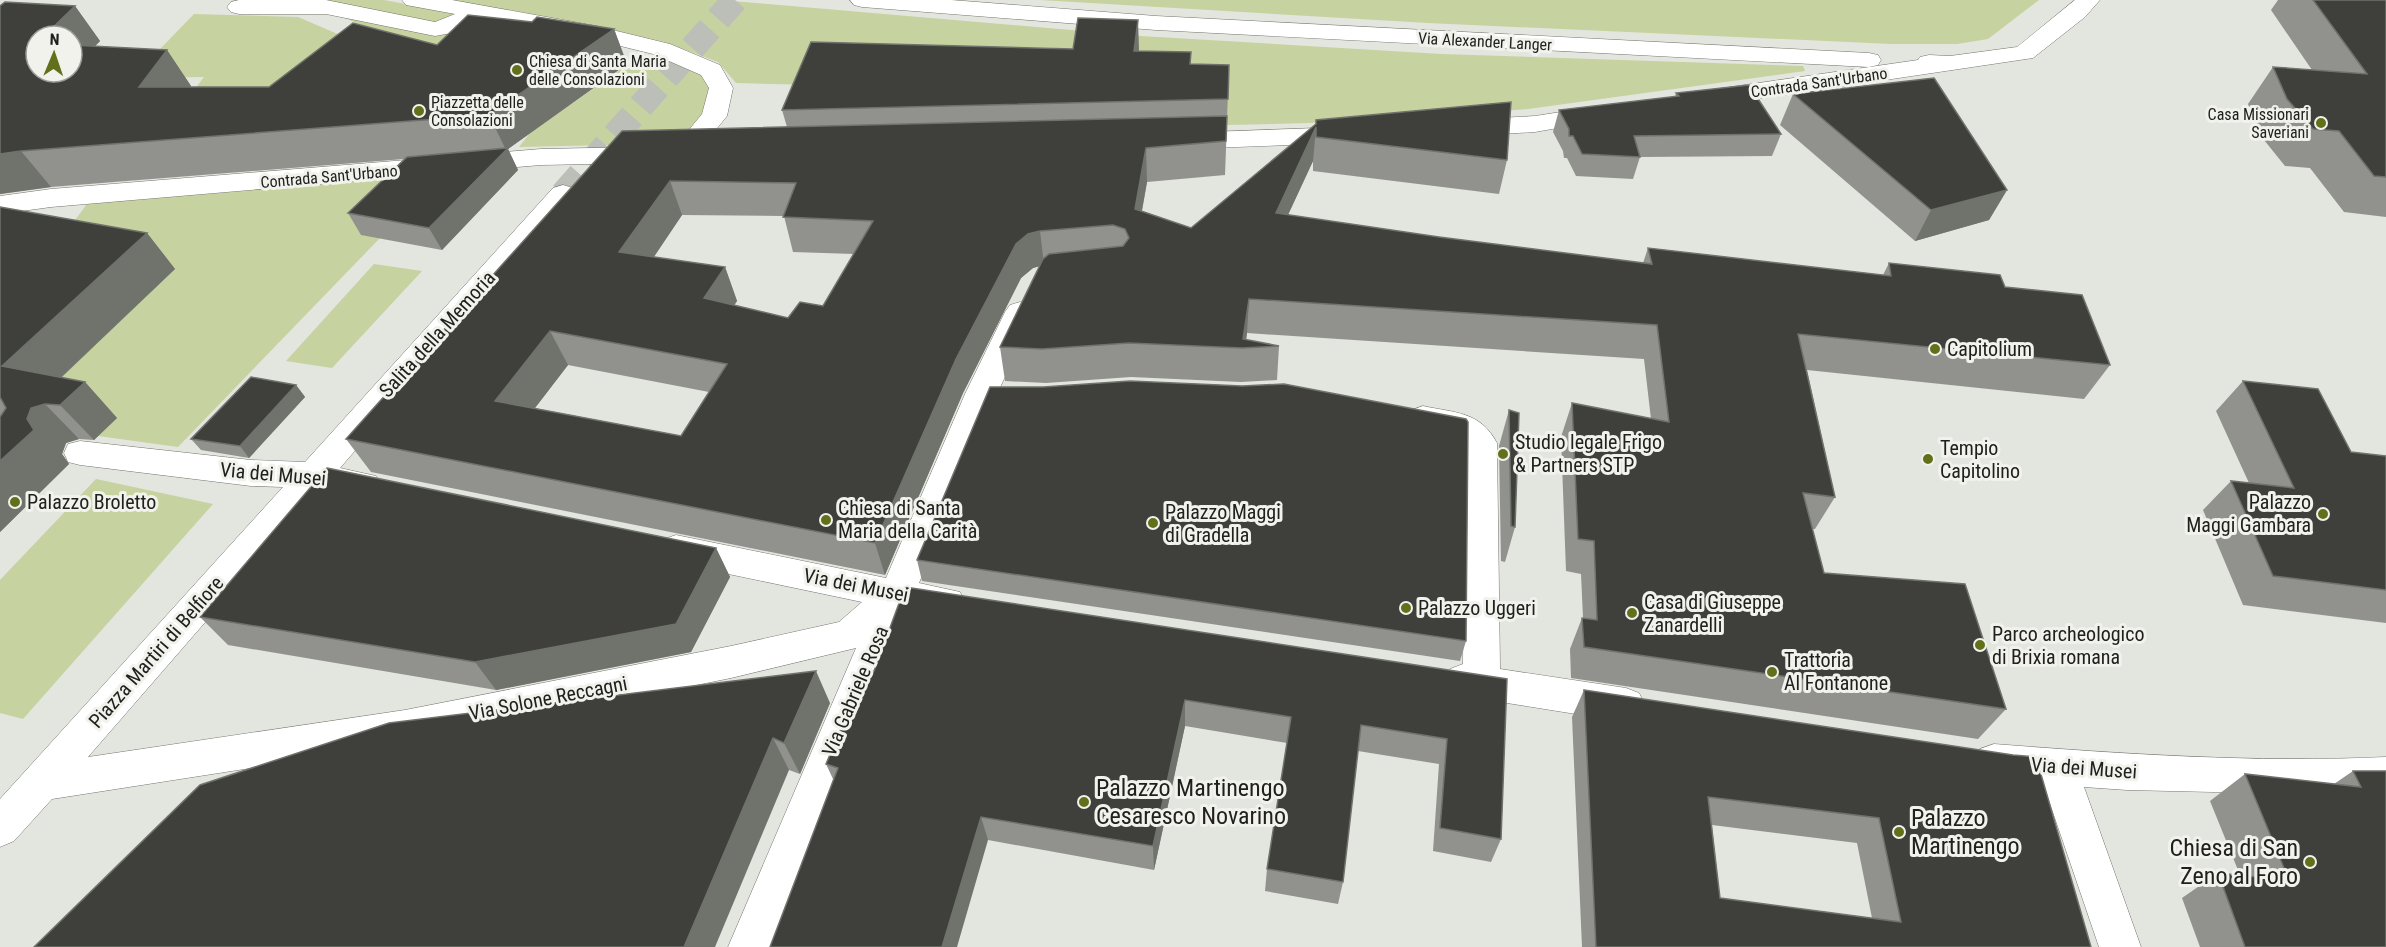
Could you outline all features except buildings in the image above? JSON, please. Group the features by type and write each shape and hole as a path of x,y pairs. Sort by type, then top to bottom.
{"street":[{"path":"414,0 596,33 661,49 711,70 721,88 714,116 682,154"},
{"name":"Via Alexander Langer","path":"862,0 1156,23 1748,55 1950,63 2024,53 2078,12 2088,0"},
{"path":"239,7 326,8 442,29 476,12"},
{"name":"Contrada Sant'Urbano","path":"1689,101 1950,63"},
{"path":"1439,129 1535,124 1618,111"},
{"path":"1152,142 1368,134"},
{"name":"Contrada Sant'Urbano","path":"0,205 62,197 541,158 717,153"},
{"name":"Salita della Memoria","path":"312,475 563,194"},
{"name":"Via Gabriele Rosa","path":"749,947 981,394 1033,286"},
{"path":"981,394 1013,395"},
{"path":"1395,413 1472,429 1479,436 1481,443 1481,683"},
{"name":"Via dei Musei","path":"80,453 251,473 312,475 398,492"},
{"name":"Piazza Martiri di Belfiore","path":"0,828 312,475"},
{"name":"Via dei Musei","path":"645,542 896,594 977,606"},
{"name":"Via Solone Reccagni","path":"42,782 405,727 742,660 849,635 896,594"},
{"path":"1426,675 1655,710"},
{"name":"Via dei Musei","path":"1965,758 2127,772 2345,777 2386,775"},
{"path":"2057,766 2121,947"}],"green space":[{"path":"301,0 384,0 492,20 442,58"},
{"path":"448,0 721,0 1141,36 1441,54 1803,66 1805,71 1528,109 1309,123 1227,125 1228,95 1136,81 1139,50 1013,47 1005,77 813,85 736,83 718,62 665,42 605,28"},
{"path":"1040,0 2039,0 1988,39 1957,44 1891,44 1428,23"},
{"path":"194,14 298,17 361,44 304,117 173,118 204,77 132,78"},
{"path":"642,54 702,74 711,90 708,114 686,137 652,144 519,147 541,119 570,105"},
{"path":"422,175 380,238 178,447 98,436 36,401 58,243 87,204"},
{"path":"374,264 422,271 332,368 286,361"},
{"path":"96,479 213,504 23,719 0,713 0,580"}],"tunnel":[{"path":"563,194 735,0"}],"place":[{"name":"Chiesa di Santa Maria delle Consolazioni","path":"517,70"},
{"name":"Piazzetta delle Consolazioni","path":"419,111"},
{"name":"Casa Missionari Saveriani","path":"2321,123"},
{"name":"Capitolium","path":"1935,349"},
{"name":"Studio legale Frigo & Partners STP","path":"1503,454"},
{"name":"Tempio Capitolino","path":"1928,459"},
{"name":"Palazzo Broletto","path":"15,502"},
{"name":"Palazzo Maggi Gambara","path":"2323,514"},
{"name":"Chiesa di Santa Maria della Carità","path":"826,520"},
{"name":"Palazzo Maggi di Gradella","path":"1153,523"},
{"name":"Palazzo Uggeri","path":"1406,608"},
{"name":"Casa di Giuseppe Zanardelli","path":"1632,613"},
{"name":"Parco archeologico di Brixia romana","path":"1980,645"},
{"name":"Trattoria Al Fontanone","path":"1772,672"},
{"name":"Palazzo Martinengo Cesaresco Novarino","path":"1084,802"},
{"name":"Palazzo Martinengo","path":"1899,832"},
{"name":"Chiesa di San Zeno al Foro","path":"2310,862"}]}
